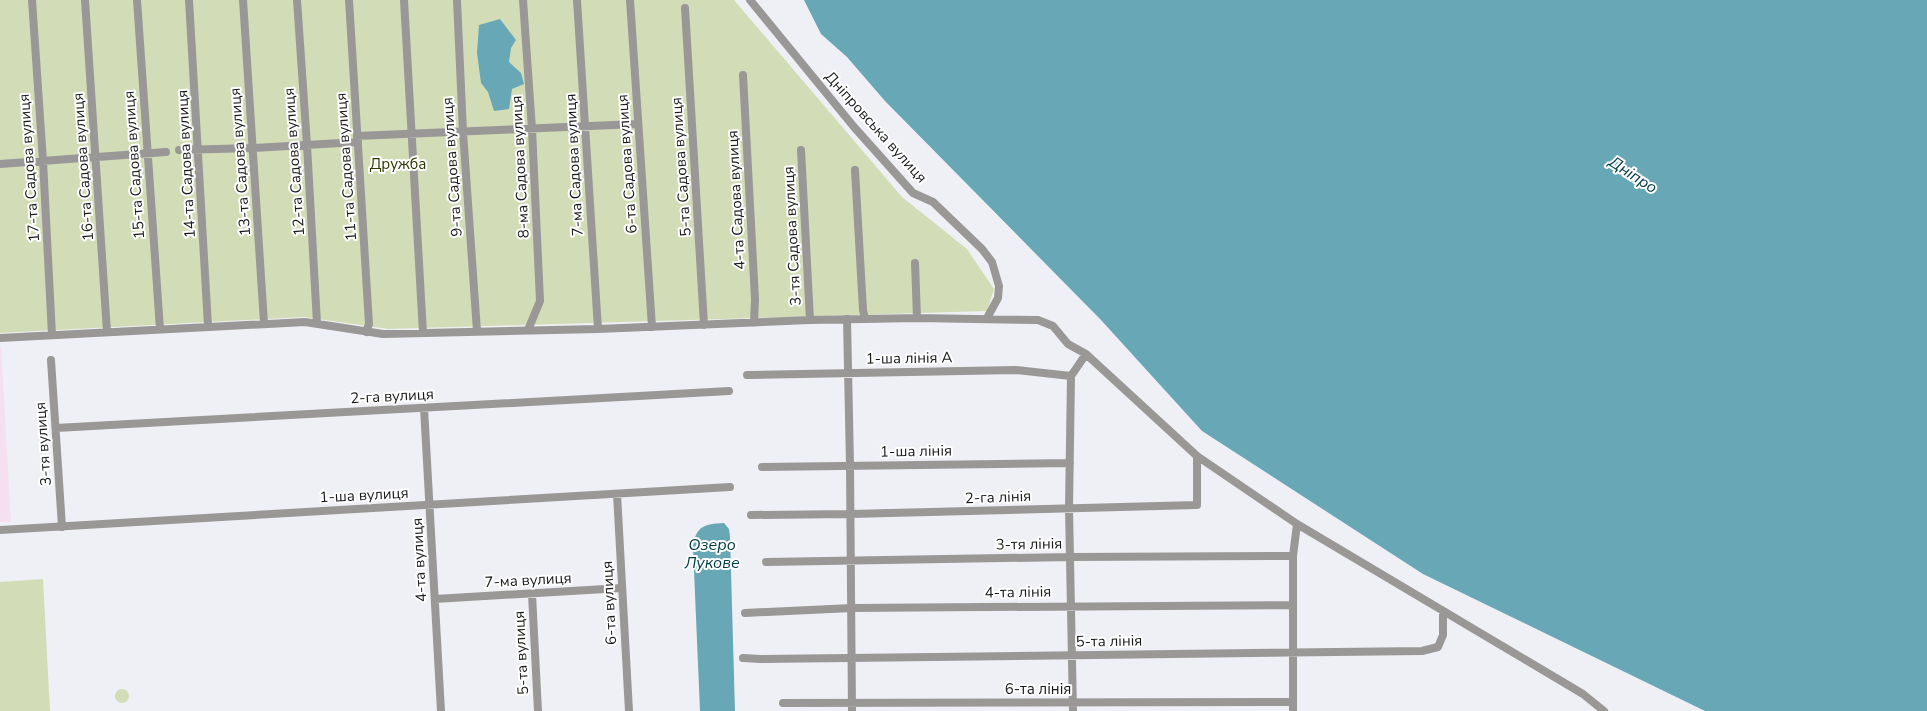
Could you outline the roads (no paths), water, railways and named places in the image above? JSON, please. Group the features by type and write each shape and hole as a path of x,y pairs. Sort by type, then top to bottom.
{"street":[{"name":"17-та Садова вулиця","path":"32,0 52,335"},
{"name":"16-та Садова вулиця","path":"85,0 107,332"},
{"name":"15-та Садова вулиця","path":"137,0 160,329"},
{"name":"14-та Садова вулиця","path":"189,0 208,326"},
{"name":"13-та Садова вулиця","path":"243,0 264,323"},
{"name":"12-та Садова вулиця","path":"297,0 317,323"},
{"name":"11-та Садова вулиця","path":"349,0 369,324 366,332"},
{"path":"404,0 423,333"},
{"name":"9-та Садова вулиця","path":"457,0 463,132 477,331"},
{"name":"8-ма Садова вулиця","path":"524,0 540,301 528,330"},
{"name":"7-ма Садова вулиця","path":"577,0 598,329"},
{"name":"6-та Садова вулиця","path":"630,0 652,327"},
{"name":"Дніпровська вулиця","path":"750,0 854,127 913,193 933,202 982,249 992,262 999,286 998,298 988,318"},
{"name":"5-та Садова вулиця","path":"685,8 704,325"},
{"name":"4-та Садова вулиця","path":"743,75 755,299 754,323"},
{"path":"179,150 307,145 411,134 638,124"},
{"name":"3-тя Садова вулиця","path":"801,150 810,320"},
{"path":"0,164 166,152"},
{"path":"855,170 865,319"},
{"path":"915,263 918,318"},
{"path":"0,338 264,323 317,323 383,334 598,329 810,320 918,318 1038,320 1053,326 1068,344 1086,354 1197,456 1297,524 1583,694 1604,711"},
{"path":"847,320 853,656 852,707"},
{"path":"1073,707 1069,508 1071,376 1086,354"},
{"name":"3-тя вулиця","path":"51,360 62,527"},
{"name":"1-ша лінія А","path":"747,375 1016,370 1071,376"},
{"name":"2-га вулиця","path":"56,428 729,391"},
{"name":"4-та вулиця","path":"424,408 441,711"},
{"name":"2-га лінія","path":"751,515 1197,505 1197,456"},
{"name":"1-ша лінія","path":"762,467 1070,463"},
{"name":"1-ша вулиця","path":"0,530 730,487"},
{"name":"6-та вулиця","path":"616,494 630,711"},
{"path":"1293,711 1293,556 1297,524"},
{"name":"3-тя лінія","path":"766,562 1070,557 1293,556"},
{"name":"7-ма вулиця","path":"435,599 622,588"},
{"name":"5-та вулиця","path":"532,594 538,711"},
{"name":"4-та лінія","path":"745,613 852,608 1071,605 1293,605"},
{"name":"5-та лінія","path":"743,658 1422,651 1438,647 1443,635 1443,611"},
{"name":"6-та лінія","path":"783,703 852,707 1073,707 1293,702"}],"water":[{"name":"Дніпро","path":"804,0 1927,0 1927,711 1705,711 1423,574 1202,431 1101,320 885,101 847,57 821,34"},
{"path":"500,19 516,40 511,48 509,62 521,73 524,84 512,89 509,109 494,111 488,92 481,83 477,53 479,25"},
{"name":"Озеро Лукове","path":"724,523 729,529 730,536 735,711 700,711 693,547 699,530 706,525"}],"park label":[{"name":"Дружба","path":"398,164"}]}
